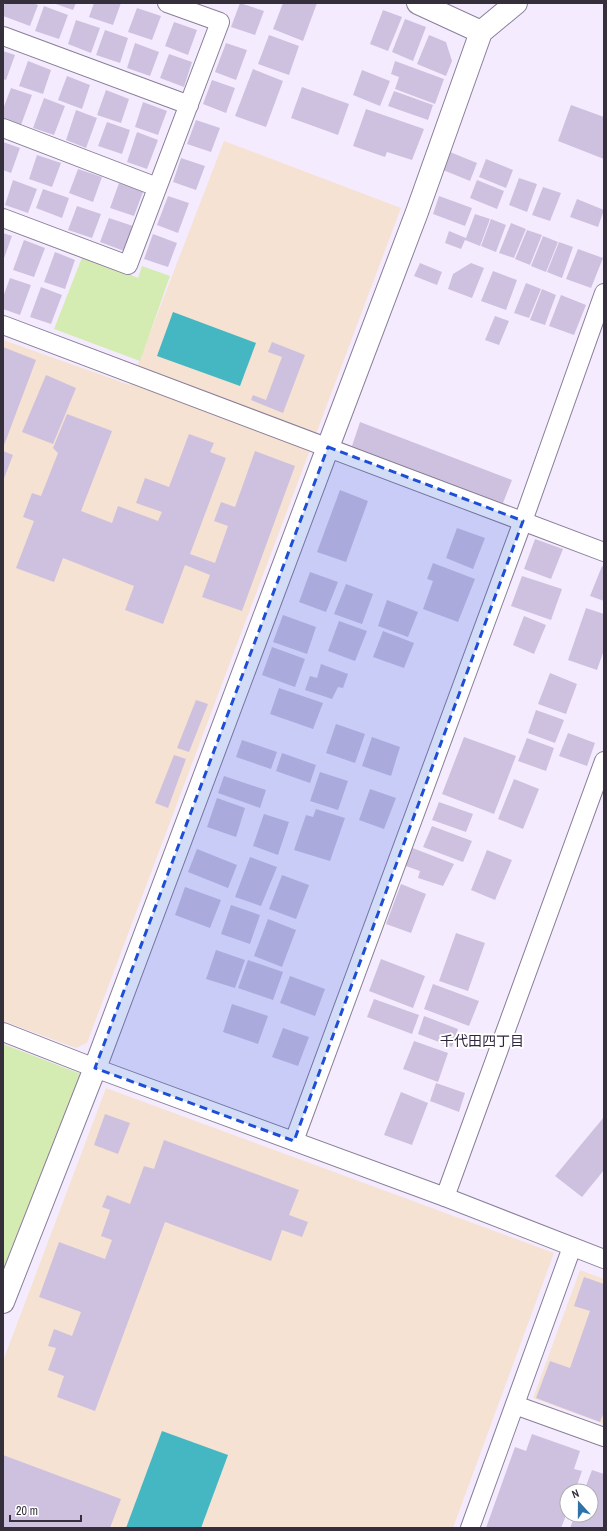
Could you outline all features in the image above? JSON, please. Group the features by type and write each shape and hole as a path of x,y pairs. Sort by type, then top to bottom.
{"street":[{"path":"3,218 128,265 220,22 167,3"},
{"path":"418,3 481,32"},
{"path":"3,1302 95,1068 414,220 481,32 516,3"},
{"path":"3,36 188,105"},
{"path":"3,128 157,187"},
{"path":"294,1141 523,521 604,293"},
{"path":"3,325 604,552"},
{"path":"445,1197 604,761"},
{"path":"3,1032 95,1068 445,1197 604,1259"},
{"path":"470,1528 572,1247"},
{"path":"515,1405 604,1437"}],"highlighted area":[{"path":"328,447 523,521 294,1141 95,1068"}],"shaded area":[{"path":"224,141 401,208 87,1043 76,1048 3,1021 3,340 130,385"},
{"path":"106,1088 554,1253 453,1528 3,1528 3,1361"},
{"path":"580,1270 604,1279 604,1424 533,1398"}],"green space":[{"path":"83,255 138,278 142,266 170,276 140,361 54,329"},
{"path":"3,1044 81,1074 3,1271"}],"water":[{"path":"173,312 256,343 240,386 157,356"},
{"path":"162,1431 228,1455 201,1528 126,1528"}],"building":[{"path":"5,3 33,3 38,5 30,26 3,16 3,8"},
{"path":"53,3 76,3 73,10"},
{"path":"94,3 121,3 113,25 89,17"},
{"path":"240,3 264,11 255,35 231,27"},
{"path":"283,3 317,3 303,41 273,29"},
{"path":"44,6 68,15 59,39 35,31"},
{"path":"137,8 161,16 152,40 128,32"},
{"path":"383,10 402,17 388,51 370,44"},
{"path":"405,19 426,27 413,61 392,52"},
{"path":"76,20 100,28 91,53 68,44"},
{"path":"174,22 197,30 188,55 165,46"},
{"path":"105,30 128,38 120,63 96,55"},
{"path":"269,35 299,46 289,75 258,64"},
{"path":"429,35 446,42 452,61 446,76 417,64"},
{"path":"135,43 159,52 150,76 127,68"},
{"path":"226,43 247,50 236,80 215,72"},
{"path":"3,51 15,55 6,80 3,79"},
{"path":"169,54 192,62 184,87 160,78"},
{"path":"28,61 51,70 43,94 19,86"},
{"path":"395,61 444,79 435,104 395,89 399,77 391,74"},
{"path":"253,69 283,81 266,127 235,116"},
{"path":"362,70 390,81 380,106 353,95"},
{"path":"67,76 90,85 82,109 58,100"},
{"path":"212,80 235,88 226,113 203,104"},
{"path":"302,87 349,104 338,135 291,118"},
{"path":"11,88 32,95 21,125 3,118 3,109"},
{"path":"106,90 129,99 121,123 97,115"},
{"path":"394,91 433,105 428,120 388,106"},
{"path":"44,98 65,106 54,135 33,128"},
{"path":"143,102 167,111 158,135 135,127"},
{"path":"571,105 604,117 604,159 558,141"},
{"path":"366,109 424,129 412,160 387,152 385,157 353,146"},
{"path":"76,110 97,118 86,148 66,140"},
{"path":"196,120 220,128 211,152 187,144"},
{"path":"107,122 130,130 122,154 98,146"},
{"path":"137,132 158,140 147,169 127,162"},
{"path":"3,142 20,148 11,173 3,170"},
{"path":"450,152 477,163 470,181 443,170"},
{"path":"37,155 61,163 52,187 29,179"},
{"path":"181,158 205,166 196,190 173,182"},
{"path":"486,159 513,170 506,188 479,177"},
{"path":"78,169 102,177 93,202 69,193"},
{"path":"519,178 537,184 527,212 509,205"},
{"path":"13,180 37,189 28,213 5,205"},
{"path":"477,180 504,191 497,209 470,198"},
{"path":"119,183 143,192 134,216 110,208"},
{"path":"543,187 561,193 550,221 532,215"},
{"path":"43,189 69,198 62,218 36,208"},
{"path":"168,196 189,203 178,233 157,225"},
{"path":"439,196 472,208 465,226 433,214"},
{"path":"577,199 604,210 598,227 570,217"},
{"path":"77,206 101,214 92,238 68,230"},
{"path":"475,214 490,219 480,246 465,240 461,249 445,243 449,231 466,238"},
{"path":"109,218 133,226 124,251 100,242"},
{"path":"491,219 506,225 496,252 481,246"},
{"path":"511,223 526,229 514,258 499,253"},
{"path":"527,230 542,235 530,265 515,259"},
{"path":"3,233 12,236 3,261"},
{"path":"153,234 177,243 168,267 144,259"},
{"path":"543,236 558,242 546,272 531,266"},
{"path":"24,240 45,248 34,277 13,270"},
{"path":"559,242 573,247 562,278 547,272"},
{"path":"578,249 603,258 591,288 566,279"},
{"path":"55,252 75,260 65,289 44,282"},
{"path":"420,263 442,272 437,285 414,276"},
{"path":"471,263 484,268 472,298 448,289 453,274"},
{"path":"493,271 517,280 506,310 481,301"},
{"path":"10,278 31,285 20,315 3,309 3,297"},
{"path":"526,283 541,289 529,318 514,313"},
{"path":"41,287 62,295 51,324 30,317"},
{"path":"542,289 556,295 545,325 530,320"},
{"path":"561,295 586,305 574,335 549,326"},
{"path":"495,316 509,321 499,345 485,340"},
{"path":"272,342 305,355 283,413 251,400 253,395 266,400 282,357 268,352"},
{"path":"3,347 36,360 3,448"},
{"path":"46,375 76,388 53,444 22,432"},
{"path":"67,414 112,431 81,511 112,523 118,506 158,521 162,512 136,503 145,478 169,487 189,434 214,443 210,452 226,458 190,554 215,563 228,526 214,521 221,502 235,507 255,451 295,466 242,611 202,597 210,575 185,565 163,624 125,610 134,586 63,558 54,582 16,568 34,521 23,517 32,493 41,496 58,453 53,448"},
{"path":"360,422 512,480 503,503 352,446"},
{"path":"3,451 13,455 3,481"},
{"path":"340,490 368,501 346,562 317,552"},
{"path":"457,528 485,538 473,569 446,558"},
{"path":"535,539 563,549 551,579 524,569"},
{"path":"433,563 475,579 458,622 423,609 433,581 427,579"},
{"path":"602,566 604,567 604,601 590,596"},
{"path":"310,572 338,582 326,612 299,602"},
{"path":"522,576 562,589 551,620 511,606"},
{"path":"346,584 373,594 362,624 334,614"},
{"path":"387,600 418,612 408,637 378,626"},
{"path":"586,608 604,614 604,650 597,670 568,660"},
{"path":"283,615 316,627 307,654 273,642"},
{"path":"524,616 546,625 534,654 513,645"},
{"path":"339,621 367,631 355,661 328,651"},
{"path":"383,631 414,643 404,668 373,657"},
{"path":"272,647 305,659 295,687 262,675"},
{"path":"321,664 348,674 343,688 338,687 332,699 305,690 310,676 317,678"},
{"path":"550,673 577,684 566,714 538,704"},
{"path":"279,688 323,703 313,729 270,714"},
{"path":"196,700 208,704 189,752 177,748"},
{"path":"536,710 564,720 555,743 528,733"},
{"path":"336,724 365,734 355,763 326,753"},
{"path":"568,733 595,743 587,766 559,756"},
{"path":"372,737 400,747 391,776 362,766"},
{"path":"464,737 516,756 494,814 442,794"},
{"path":"527,738 554,748 546,771 518,761"},
{"path":"242,740 277,752 271,769 236,757"},
{"path":"282,753 316,765 310,783 276,771"},
{"path":"174,755 186,759 168,808 155,803"},
{"path":"320,772 348,781 338,810 310,801"},
{"path":"224,776 266,790 260,808 218,793"},
{"path":"514,779 539,789 523,829 498,819"},
{"path":"370,789 396,798 384,829 359,820"},
{"path":"217,798 245,808 236,837 207,827"},
{"path":"439,802 473,814 466,832 432,820"},
{"path":"316,809 345,818 330,861 294,850 306,815 313,817"},
{"path":"264,814 289,822 278,855 253,846"},
{"path":"432,826 472,841 463,862 423,847"},
{"path":"410,847 454,864 443,886 418,878 420,871 403,865"},
{"path":"197,849 237,865 228,888 188,872"},
{"path":"487,850 512,860 495,900 471,890"},
{"path":"250,857 277,867 261,906 235,897"},
{"path":"282,875 309,885 296,919 269,909"},
{"path":"401,884 426,894 411,933 386,924"},
{"path":"185,887 221,900 210,928 175,915"},
{"path":"231,905 260,915 250,944 221,934"},
{"path":"268,919 296,930 282,967 254,956"},
{"path":"456,933 485,943 468,991 439,981"},
{"path":"216,950 245,960 235,988 206,979"},
{"path":"381,959 425,976 413,1008 369,991"},
{"path":"248,960 283,972 273,1000 238,988"},
{"path":"290,976 325,989 315,1016 280,1003"},
{"path":"433,984 479,1001 469,1026 424,1009"},
{"path":"374,999 419,1015 412,1034 367,1017"},
{"path":"232,1004 268,1016 258,1044 223,1032"},
{"path":"424,1016 458,1029 452,1047 418,1034"},
{"path":"283,1028 309,1037 298,1066 272,1057"},
{"path":"414,1041 448,1053 438,1082 403,1069"},
{"path":"436,1083 465,1093 459,1112 430,1101"},
{"path":"401,1092 428,1103 412,1145 384,1135"},
{"path":"105,1114 130,1123 118,1154 94,1145"},
{"path":"604,1117 604,1170 582,1197 555,1176"},
{"path":"164,1140 299,1190 289,1215 308,1222 302,1237 282,1230 271,1261 165,1222 95,1411 57,1397 64,1376 48,1370 56,1348 48,1346 54,1329 72,1336 81,1312 39,1297 59,1242 105,1259 112,1240 101,1236 110,1210 102,1207 107,1195 130,1204 144,1166 154,1169"},
{"path":"584,1277 604,1284 604,1412 600,1422 536,1398 550,1361 570,1368 590,1311 574,1306"},
{"path":"532,1434 580,1451 574,1469 582,1471 578,1483 559,1483 559,1523 563,1523 561,1528 486,1528 515,1447 526,1451"},
{"path":"3,1455 121,1499 110,1528 3,1528"},
{"path":"592,1470 604,1474 604,1528 570,1528 572,1523 599,1523 599,1483 587,1483"}],"district":[{"name":"千代田四丁目","path":"482,1041"}]}
